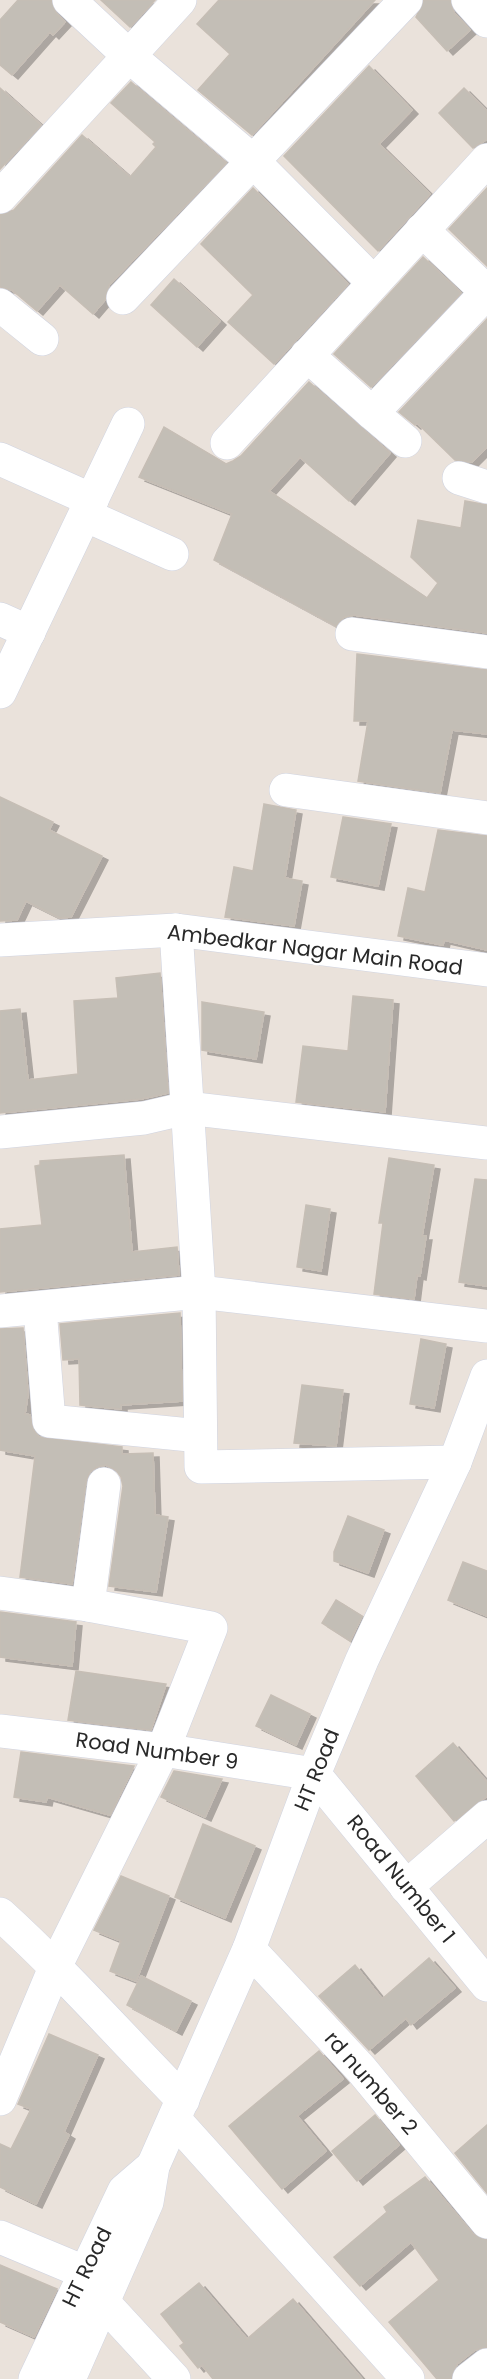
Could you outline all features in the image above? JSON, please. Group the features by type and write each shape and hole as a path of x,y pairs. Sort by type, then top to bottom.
{"street":[{"path":"69,0 129,56 253,161 373,282"},
{"path":"0,197 180,0"},
{"path":"123,298 406,0"},
{"path":"468,0 487,21"},
{"path":"227,444 487,160"},
{"path":"372,413 487,292 422,230"},
{"path":"0,305 42,339"},
{"path":"307,355 405,441"},
{"path":"0,692 128,424"},
{"path":"0,459 171,554"},
{"path":"0,619 29,632"},
{"path":"351,634 487,652"},
{"path":"286,790 487,818"},
{"path":"176,930 199,1292 201,1467 455,1462"},
{"name":"Ambedkar Nagar Main Road","path":"0,940 176,930 487,970"},
{"path":"0,1132 144,1118 186,1108 487,1143"},
{"path":"0,1311 199,1292 487,1326"},
{"path":"40,1308 49,1421 201,1436"},
{"name":"HT Road","path":"69,2379 147,2202 153,2166 249,1949 314,1774 362,1660 455,1462 487,1376"},
{"path":"88,1605 104,1484"},
{"path":"0,1593 88,1605 211,1628 163,1750 56,1965 0,2099"},
{"name":"Road Number 9","path":"0,1731 163,1750 314,1774"},
{"name":"Road Number 1","path":"314,1774 487,1985"},
{"path":"406,1887 487,1817"},
{"path":"0,1914 56,1965 408,2379"},
{"name":"rd number 2","path":"249,1949 361,2069 487,2222"},
{"name":"HT Road","path":"35,2379 124,2192 153,2166"},
{"path":"0,2237 84,2272"},
{"path":"103,2302 174,2379"},
{"path":"469,2379 487,2365"}],"building":[{"path":"18,0 51,0 56,13 65,22 53,35 50,32 12,75 0,65 0,20"},
{"path":"101,0 155,0 130,27"},
{"path":"219,0 375,0 252,135 198,90 230,54 197,24"},
{"path":"424,0 450,0 454,13 470,30 447,51 416,17"},
{"path":"369,66 412,110 379,144 430,194 378,251 284,156"},
{"path":"131,82 226,163 109,285 105,300 93,314 60,285 37,311 12,290 0,287 0,215 14,210 82,135 130,177 156,147 153,144 155,142 111,103"},
{"path":"0,88 41,125 0,169"},
{"path":"464,88 487,111 487,139 473,148 439,113"},
{"path":"253,188 348,284 274,364 228,322 253,295 201,244"},
{"path":"487,188 487,266 449,229"},
{"path":"423,257 461,293 371,387 334,354"},
{"path":"174,279 220,321 197,347 151,305"},
{"path":"487,319 487,447 472,462 455,460 417,423 415,425 399,412"},
{"path":"309,382 390,453 349,501 300,457 269,491 427,598 438,583 411,557 418,520 461,528 465,501 487,505 487,633 354,615 344,617 336,626 214,560 232,514 139,477 164,427 226,464 233,461 241,456"},
{"path":"357,654 487,670 487,734 452,730 440,793 358,781 368,721 354,721"},
{"path":"0,797 53,822 49,830 102,856 71,917 60,918 26,901 17,920 0,921"},
{"path":"264,804 296,810 285,878 302,881 294,926 225,917 234,867 253,871"},
{"path":"343,817 391,824 378,886 331,877"},
{"path":"438,830 487,836 487,950 444,940 443,945 398,936 408,888 425,892"},
{"path":"160,973 168,1093 141,1099 0,1113 0,1011 20,1009 28,1080 78,1074 74,1001 118,998 116,978"},
{"path":"353,996 393,1000 385,1112 296,1102 303,1046 348,1051"},
{"path":"202,1002 264,1012 256,1059 202,1050"},
{"path":"124,1155 132,1252 177,1247 179,1275 0,1292 0,1229 42,1225 35,1166 40,1165 40,1161"},
{"path":"389,1158 434,1165 422,1236 426,1236 414,1299 374,1294 383,1223 379,1223"},
{"path":"475,1179 487,1180 487,1286 459,1282"},
{"path":"306,1205 330,1209 321,1271 297,1267"},
{"path":"180,1313 182,1401 121,1405 121,1409 80,1405 79,1359 63,1360 60,1324"},
{"path":"23,1328 28,1394 25,1414 30,1415 33,1430 39,1437 122,1447 122,1454 153,1453 155,1515 168,1517 156,1592 109,1586 123,1486 116,1470 106,1465 90,1472 86,1481 72,1584 20,1577 35,1456 0,1450 0,1329"},
{"path":"421,1339 446,1344 434,1408 410,1404"},
{"path":"302,1385 343,1390 336,1446 294,1443"},
{"path":"348,1516 384,1530 368,1573 334,1561 334,1552"},
{"path":"463,1562 487,1571 487,1616 448,1600"},
{"path":"336,1600 362,1616 350,1641 322,1623"},
{"path":"0,1612 76,1622 72,1666 0,1657"},
{"path":"76,1671 166,1684 151,1730 68,1720"},
{"path":"271,1695 310,1714 296,1745 256,1726"},
{"path":"453,1743 487,1782 487,1796 454,1821 416,1776"},
{"path":"21,1752 134,1766 110,1815 47,1797 46,1802 14,1797"},
{"path":"174,1771 222,1779 205,1817 161,1797"},
{"path":"203,1824 255,1846 225,1918 175,1897"},
{"path":"121,1876 169,1896 136,1981 110,1971 121,1941 94,1930"},
{"path":"429,1958 455,1988 411,2025 406,2018 369,2050 319,1996 355,1965 382,1999"},
{"path":"141,1976 191,2001 176,2031 127,2005"},
{"path":"49,2034 98,2055 64,2132 69,2135 36,2204 0,2187 0,2144 11,2149 31,2109 18,2104"},
{"path":"319,2051 343,2079 297,2116 326,2151 282,2189 229,2126"},
{"path":"375,2115 399,2145 357,2181 332,2151"},
{"path":"487,2125 487,2193 455,2153"},
{"path":"425,2177 473,2234 487,2240 487,2347 475,2350 457,2364 451,2379 437,2379 389,2322 439,2280 411,2242 360,2286 334,2257 387,2212 384,2207"},
{"path":"0,2265 57,2289 34,2337 0,2322"},
{"path":"199,2283 247,2339 293,2299 362,2379 213,2379 202,2365 198,2368 180,2346 184,2343 161,2314"}]}
